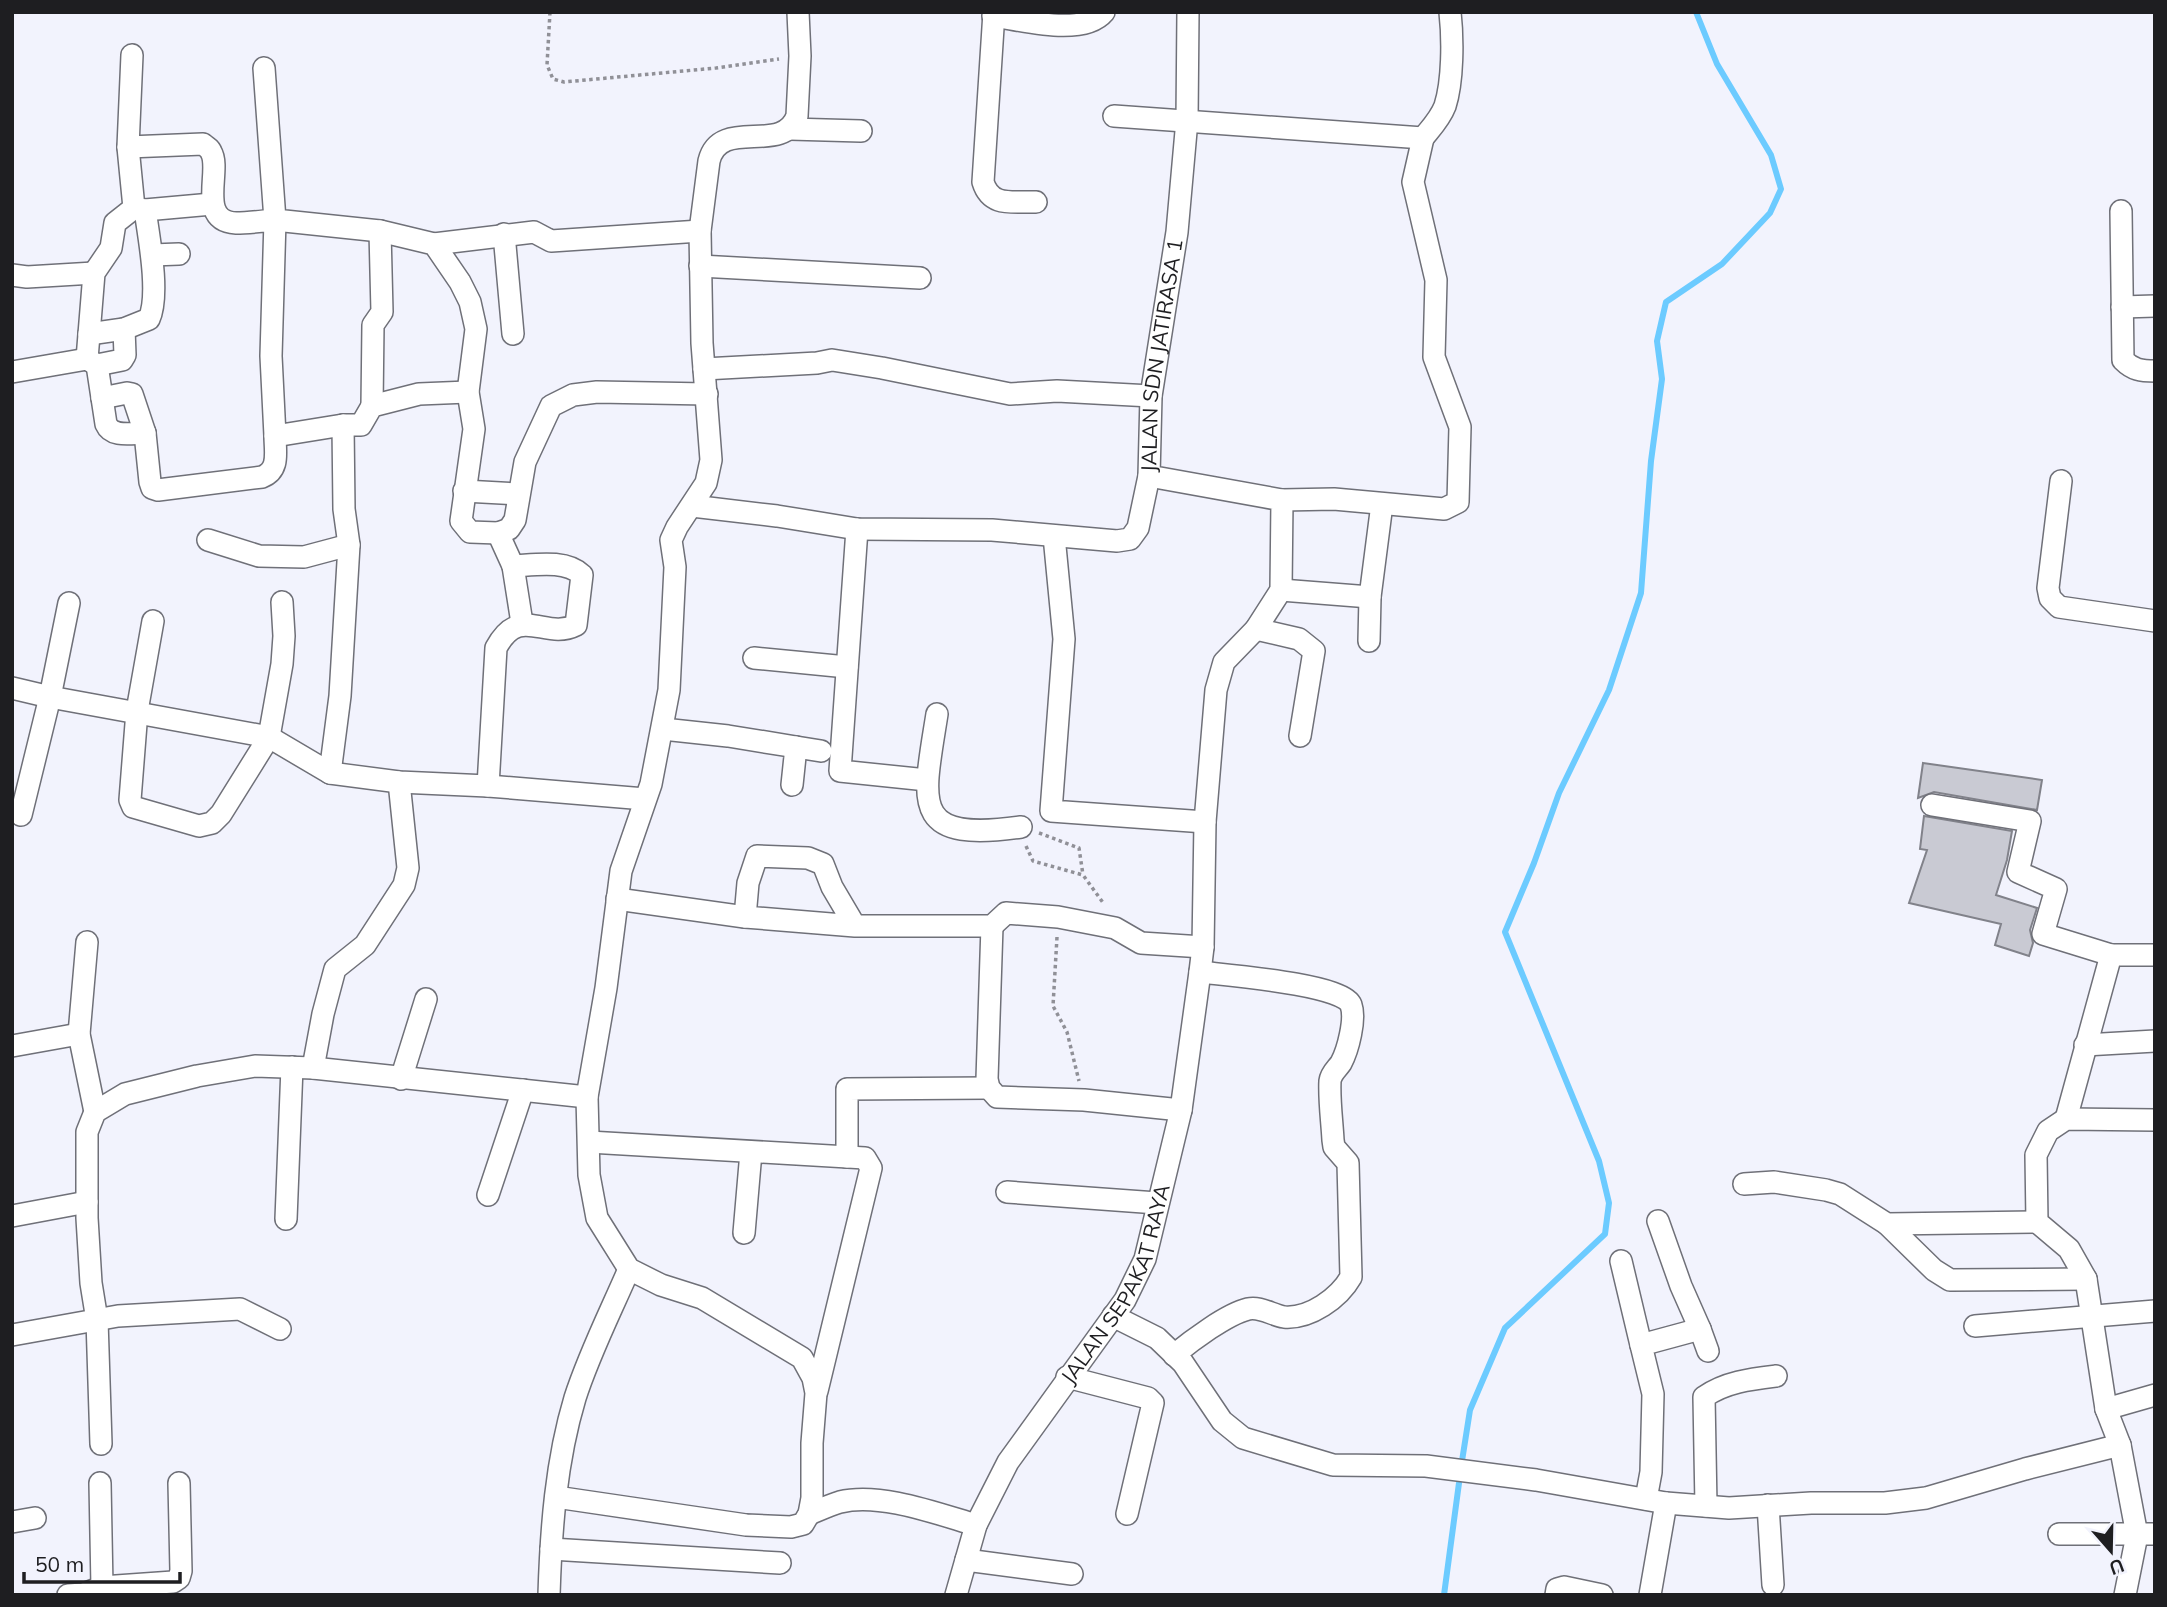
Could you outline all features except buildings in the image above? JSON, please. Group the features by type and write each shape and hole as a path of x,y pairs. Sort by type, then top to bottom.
{"street":[{"path":"790,129 797,116 800,56 798,12"},
{"path":"1036,202 992,199 983,182 994,14 1062,26 1098,19 1104,12"},
{"name":"JALAN SDN JATIRASA 1","path":"1188,12 1186,120 1177,232 1152,396 1149,476 1282,500 1334,499 1444,509 1458,502 1460,427 1434,358 1436,281 1413,182 1423,138"},
{"path":"1114,116 1423,138 1445,106 1452,30 1450,12"},
{"path":"89,334 124,329 149,319 154,308 152,255 128,147 132,55"},
{"path":"102,398 132,394 145,433 152,488 158,490 270,474 275,466 271,356 275,220 264,68"},
{"path":"816,1393 813,1378 803,1358 702,1298 661,1285 629,1269 597,1218 589,1175 587,1097 606,988 621,871 652,783 663,729 671,662 675,568 671,540 706,483 711,460 704,369 699,231 709,161 716,145 732,139 776,134 790,129 861,131"},
{"path":"128,147 203,144 212,152 214,162 212,204 220,216 233,223 275,220 380,231 435,244 534,232 551,242 699,231"},
{"path":"145,433 113,433 109,430 92,362 89,334 94,273 111,248 115,223 140,209 212,204"},
{"path":"2121,211 2123,360 2131,368 2155,371"},
{"path":"275,436 343,425 361,425 372,406 373,325 382,312 380,231"},
{"path":"505,234 513,334"},
{"path":"435,244 470,302 476,329 468,392 474,429 461,521 470,532 498,533 509,529 516,520 525,462 551,406 573,396 597,392 707,394"},
{"path":"152,255 179,254"},
{"path":"700,266 920,278"},
{"path":"12,275 94,273"},
{"path":"2123,307 2155,306"},
{"path":"12,372 122,360 125,355 124,329"},
{"path":"704,369 832,360 1010,394 1057,391 1152,396"},
{"path":"372,406 419,394 468,392"},
{"path":"330,773 340,696 349,545 344,509 343,425"},
{"path":"692,506 857,529 992,530 1117,541 1130,538 1138,528 1149,476"},
{"path":"2061,481 2048,588 2050,598 2059,607 2155,621"},
{"path":"464,491 519,494"},
{"path":"617,899 745,917 855,926 992,926 1006,913 1058,917 1115,928 1141,943 1203,947 1205,822 1216,690 1224,662 1256,629 1281,590 1282,500"},
{"path":"1369,641 1370,597 1382,504"},
{"path":"857,529 840,771 927,780"},
{"path":"498,533 513,566 522,623"},
{"path":"1054,537 1064,639 1051,811 1205,822"},
{"path":"208,540 260,556 304,557 349,545"},
{"path":"488,786 496,648 503,634 522,623 567,630 576,625 582,575 575,568 548,564 513,566"},
{"path":"1281,590 1370,597"},
{"path":"153,621 137,711 130,800 133,807 199,826 212,823 221,814 269,737 282,664 282,602"},
{"path":"21,815 50,697 69,603"},
{"path":"1256,629 1299,639 1314,651 1300,736"},
{"path":"754,658 847,667"},
{"path":"12,688 269,737 330,773 399,782 488,786 645,799"},
{"path":"937,714 927,780 930,810 938,821 951,827 992,831 1021,827"},
{"path":"663,729 821,751"},
{"path":"792,785 796,747"},
{"path":"286,1219 303,1068 323,1014 335,969 365,945 404,885 408,868 399,782"},
{"path":"1932,804 2030,821 2018,872 2056,889 2043,934 2111,955 2155,956"},
{"path":"745,917 748,883 757,856 808,858 823,864 832,887 855,926"},
{"path":"992,926 987,1079 989,1088 997,1097 1084,1100 1181,1110"},
{"path":"86,942 79,1034 95,1112"},
{"name":"JALAN SEPAKAT RAYA","path":"956,1595 976,1525 1008,1462 1125,1300 1145,1259 1181,1110 1203,947"},
{"path":"2066,1119 2111,955"},
{"path":"1174,1355 1239,1312 1251,1308 1285,1317 1309,1312 1335,1297 1352,1277 1348,1163 1335,1147 1333,1140 1330,1079 1341,1062 1347,1041 1351,1006 1342,996 1329,991 1297,984 1200,972"},
{"path":"401,1079 426,999"},
{"path":"12,1045 79,1034"},
{"path":"2085,1045 2155,1041"},
{"path":"101,1444 97,1320 90,1283 87,1202 86,1132 95,1112 125,1094 197,1076 255,1066 303,1068 587,1097"},
{"path":"847,1157 848,1089 989,1088"},
{"path":"488,1195 523,1090"},
{"path":"2037,1222 2036,1155 2048,1131 2066,1119 2155,1120"},
{"path":"556,1497 746,1525 791,1527 803,1524 809,1514 812,1498 816,1393 871,1168 865,1158 589,1142"},
{"path":"744,1233 751,1152"},
{"path":"1744,1184 1774,1182 1833,1192 1860,1205 1887,1224 1934,1270 1950,1280 2086,1279"},
{"path":"1007,1192 1157,1203"},
{"path":"12,1216 87,1202"},
{"path":"1658,1220 1708,1351"},
{"path":"1887,1224 2037,1222 2069,1249 2086,1279 2106,1409 2120,1446 2146,1535 2125,1595"},
{"path":"1621,1261 1653,1394 1651,1472 1656,1501 1650,1595"},
{"path":"549,1595 556,1497 576,1397 629,1269"},
{"path":"12,1335 118,1316 240,1309 280,1329"},
{"path":"1975,1326 2155,1311"},
{"path":"1113,1316 1157,1338 1196,1379 1222,1421 1243,1438 1333,1465 1426,1466 1656,1501 1729,1508 1811,1503 1885,1503 1926,1498 2120,1446"},
{"path":"1641,1345 1700,1329"},
{"path":"1706,1506 1704,1396 1732,1383 1776,1376"},
{"path":"1067,1377 1148,1398 1153,1404 1127,1514"},
{"path":"2106,1409 2155,1395"},
{"path":"100,1483 102,1587"},
{"path":"68,1595 83,1594 102,1587 173,1582 179,1578 179,1483"},
{"path":"809,1514 842,1502 876,1501 915,1507 976,1525"},
{"path":"1768,1505 1773,1585"},
{"path":"12,1522 36,1518"},
{"path":"2059,1534 2146,1535"},
{"path":"551,1549 780,1563"},
{"path":"966,1560 1072,1574"},
{"path":"1556,1595 1557,1589 1564,1587 1602,1595"}],"path":[{"path":"550,12 547,65 553,79 564,82 716,68 800,56"},
{"path":"1021,827 1033,861 1083,875"},
{"path":"1021,827 1076,846 1081,852 1083,875 1101,900 1115,928"},
{"path":"1058,917 1053,1006 1067,1032 1084,1100"}],"waterway":[{"path":"1462,1461 1470,1410 1505,1328 1605,1234 1609,1203 1599,1161 1505,932 1559,793 1609,690 1641,593 1651,461 1662,379 1657,341 1666,302 1722,264 1770,213 1781,189 1771,155 1717,64 1696,12"},
{"path":"1444,1595 1459,1483"}]}
